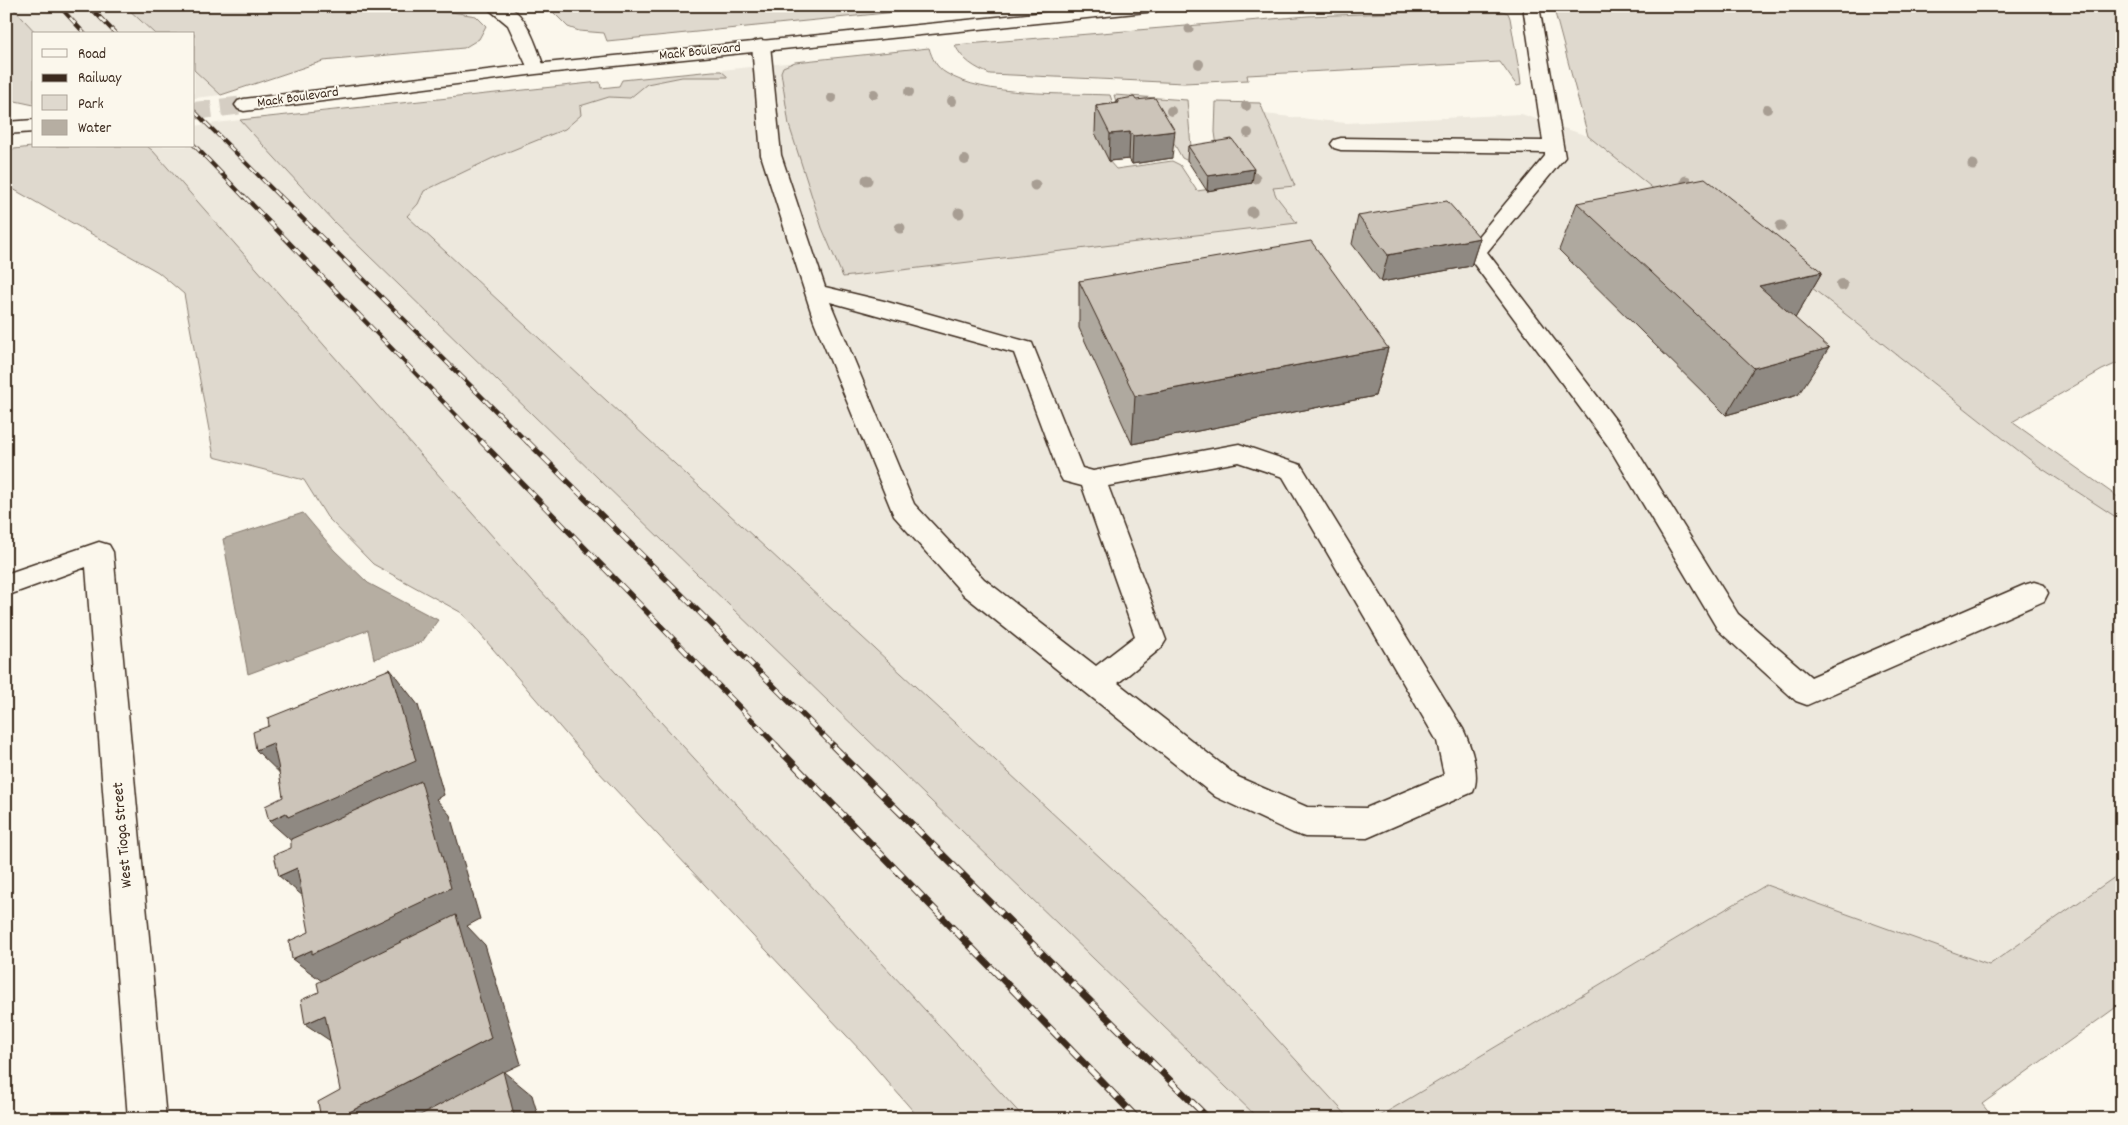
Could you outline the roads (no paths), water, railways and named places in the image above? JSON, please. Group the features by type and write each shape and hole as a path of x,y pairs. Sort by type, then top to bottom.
{"main road":[{"path":"493,6 510,16 517,26 536,69"},
{"name":"Mack Boulevard","path":"244,105 536,69 1156,6"},
{"path":"1531,6 1554,157 1476,252 1618,441 1728,622 1808,692 2034,593"},
{"path":"761,45 771,155 825,321 903,510 974,587 1227,786 1305,822 1367,823 1462,782 1452,738 1292,470 1239,453 1093,480 1072,474 1024,348 876,306 816,292"},
{"path":"6,128 32,126"},
{"path":"1341,144 1553,147"},
{"path":"1093,480 1151,640 1096,683"},
{"name":"West Tioga Street","path":"6,584 99,552 147,1119"}],"water":[{"path":"303,513 334,550 368,583 438,620 422,642 374,659 368,630 248,674 223,539"}],"tunnel":[{"path":"195,111 244,105"}],"railway":[{"path":"59,6 83,32"},
{"path":"89,6 114,32"},
{"path":"195,112 281,198"},
{"path":"195,146 245,198"},
{"path":"244,196 483,443"},
{"path":"280,196 528,443"},
{"path":"481,441 778,747"},
{"path":"527,441 835,747"},
{"path":"776,746 1138,1119"},
{"path":"833,746 1209,1119"}]}
